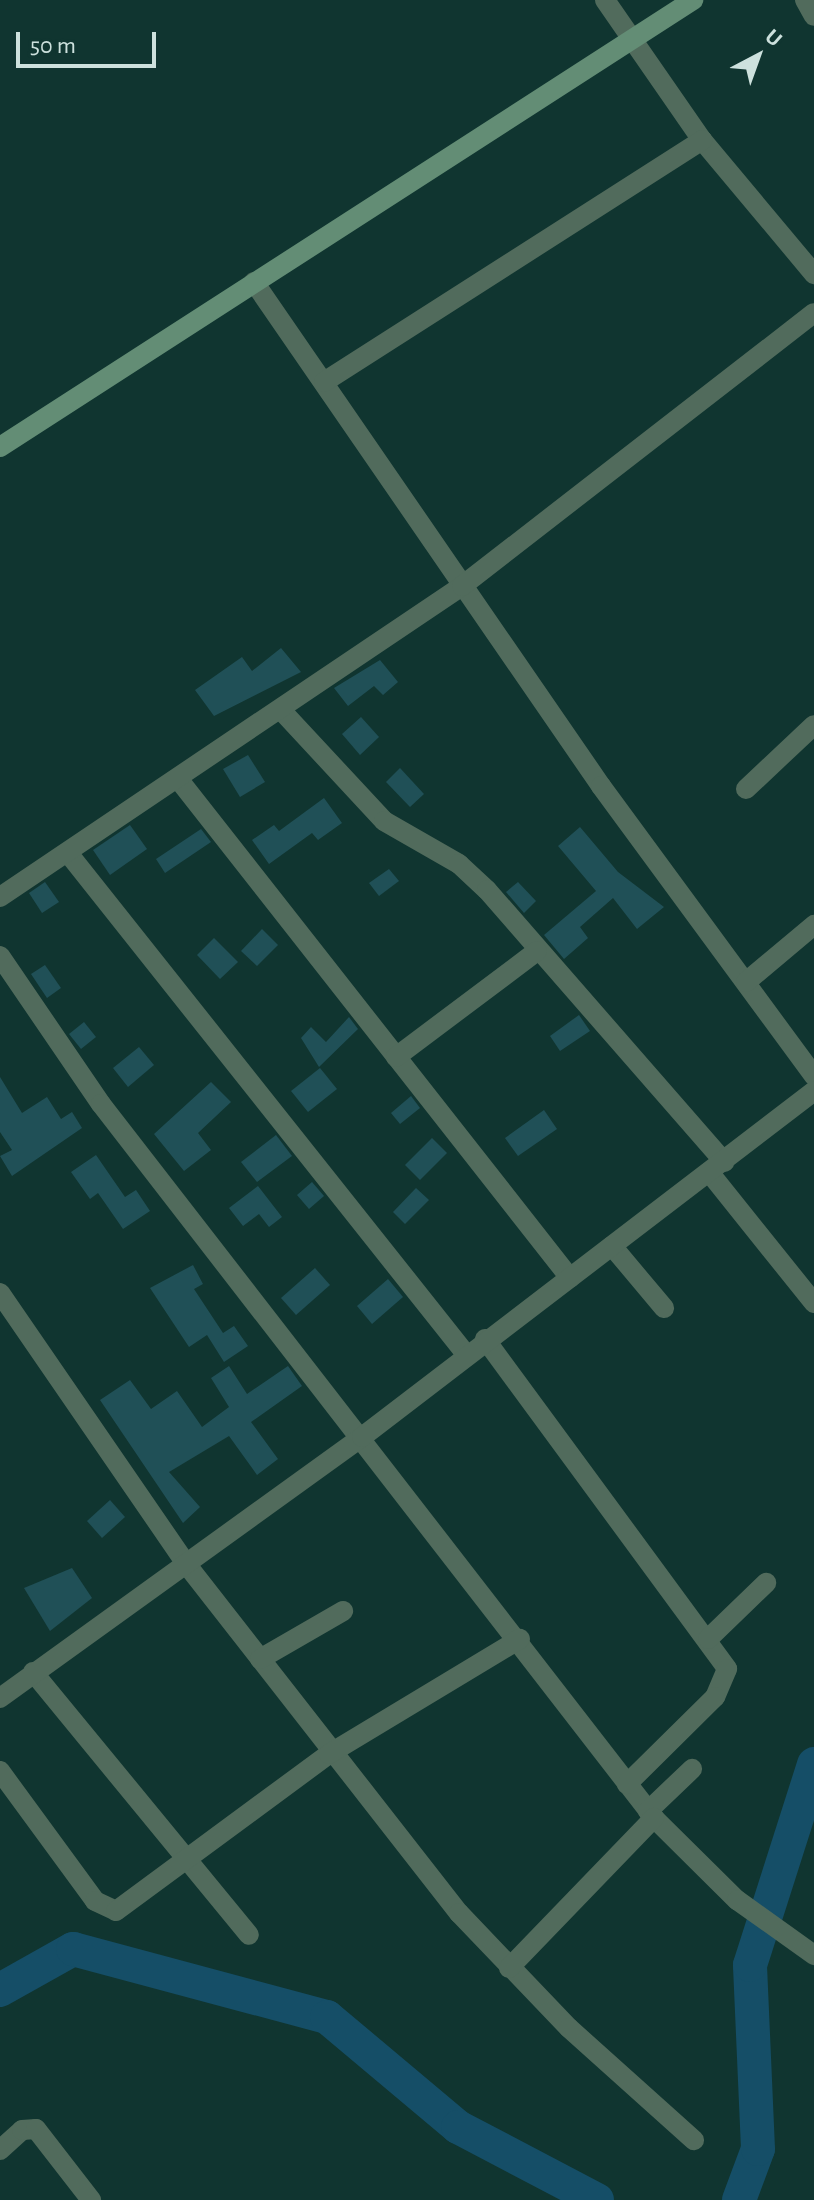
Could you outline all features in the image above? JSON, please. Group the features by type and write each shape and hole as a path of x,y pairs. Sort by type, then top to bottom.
{"main road":[{"path":"0,447 628,39 693,0"}],"street":[{"path":"605,0 628,39 702,140 814,274"},
{"path":"805,0 814,16"},
{"path":"324,382 702,140"},
{"path":"254,282 462,586 814,1076"},
{"path":"0,897 179,780 462,586 814,313"},
{"path":"281,710 384,821 468,872 716,1167 814,1303"},
{"path":"746,789 814,725"},
{"path":"179,780 570,1278"},
{"path":"68,853 465,1353"},
{"path":"746,982 814,925"},
{"path":"396,1057 537,951"},
{"path":"0,956 101,1104 520,1639 651,1815 737,1900 814,1955"},
{"path":"0,1698 362,1437 465,1353 570,1278 814,1091"},
{"path":"612,1246 664,1308"},
{"path":"0,1293 187,1565 329,1754 509,1968 694,2140"},
{"path":"485,1339 725,1664 724,1684 627,1784"},
{"path":"708,1639 766,1583"},
{"path":"260,1659 343,1611"},
{"path":"0,1771 107,1911 125,1907 329,1754 520,1639"},
{"path":"33,1672 184,1860 249,1935"},
{"path":"509,1968 692,1769"},
{"path":"0,2150 22,2130 36,2129 91,2200"}],"building":[{"path":"281,648 301,672 214,716 195,690 242,657 252,671"},
{"path":"380,660 398,682 383,695 374,686 348,706 334,688"},
{"path":"361,717 379,737 360,755 342,734"},
{"path":"248,755 265,782 240,797 223,769"},
{"path":"400,768 424,794 410,807 386,782"},
{"path":"324,798 342,823 318,840 312,833 269,864 252,840 274,825 279,831"},
{"path":"130,825 147,849 110,875 93,850"},
{"path":"580,827 618,872 664,907 637,929 613,898 580,927 588,938 564,959 544,935 596,891 558,846"},
{"path":"201,829 211,842 165,873 156,859"},
{"path":"389,869 399,881 379,896 369,883"},
{"path":"45,882 59,902 42,913 29,893"},
{"path":"518,882 536,901 524,913 506,892"},
{"path":"262,929 278,945 257,966 241,951"},
{"path":"214,938 238,962 220,979 197,955"},
{"path":"45,965 61,988 47,998 31,974"},
{"path":"579,1015 590,1031 560,1051 550,1036"},
{"path":"349,1017 358,1029 319,1067 301,1038 311,1027 326,1042"},
{"path":"84,1022 96,1037 81,1049 69,1034"},
{"path":"139,1047 154,1065 128,1087 113,1068"},
{"path":"320,1068 337,1089 308,1112 291,1091"},
{"path":"0,1077 22,1113 47,1097 61,1119 72,1112 82,1128 12,1176 0,1156 12,1150 0,1132"},
{"path":"211,1082 231,1102 198,1133 211,1150 184,1171 154,1134"},
{"path":"411,1096 420,1108 400,1124 391,1113"},
{"path":"544,1110 557,1129 518,1156 505,1138"},
{"path":"276,1135 292,1156 257,1182 241,1162"},
{"path":"432,1138 447,1153 420,1180 405,1165"},
{"path":"96,1155 125,1197 136,1190 150,1211 123,1229 98,1193 90,1199 71,1172"},
{"path":"312,1182 324,1196 309,1209 297,1195"},
{"path":"258,1186 282,1217 269,1227 259,1214 243,1226 229,1208"},
{"path":"416,1188 429,1200 405,1224 393,1212"},
{"path":"193,1265 203,1284 194,1289 223,1333 234,1326 248,1346 224,1362 207,1335 189,1347 150,1288"},
{"path":"315,1268 330,1285 296,1315 281,1298"},
{"path":"388,1279 403,1297 372,1324 357,1306"},
{"path":"229,1366 247,1394 288,1366 302,1386 251,1422 278,1459 257,1475 229,1436 169,1472 200,1507 183,1523 100,1400 130,1380 151,1409 177,1391 202,1427 229,1407 211,1378"},
{"path":"110,1500 125,1517 102,1538 87,1521"},
{"path":"72,1568 92,1598 50,1631 24,1588"}],"waterway":[{"path":"739,2200 758,2149 750,1965 814,1764"},
{"path":"0,1990 73,1949 327,2017 458,2127 597,2200"}]}
